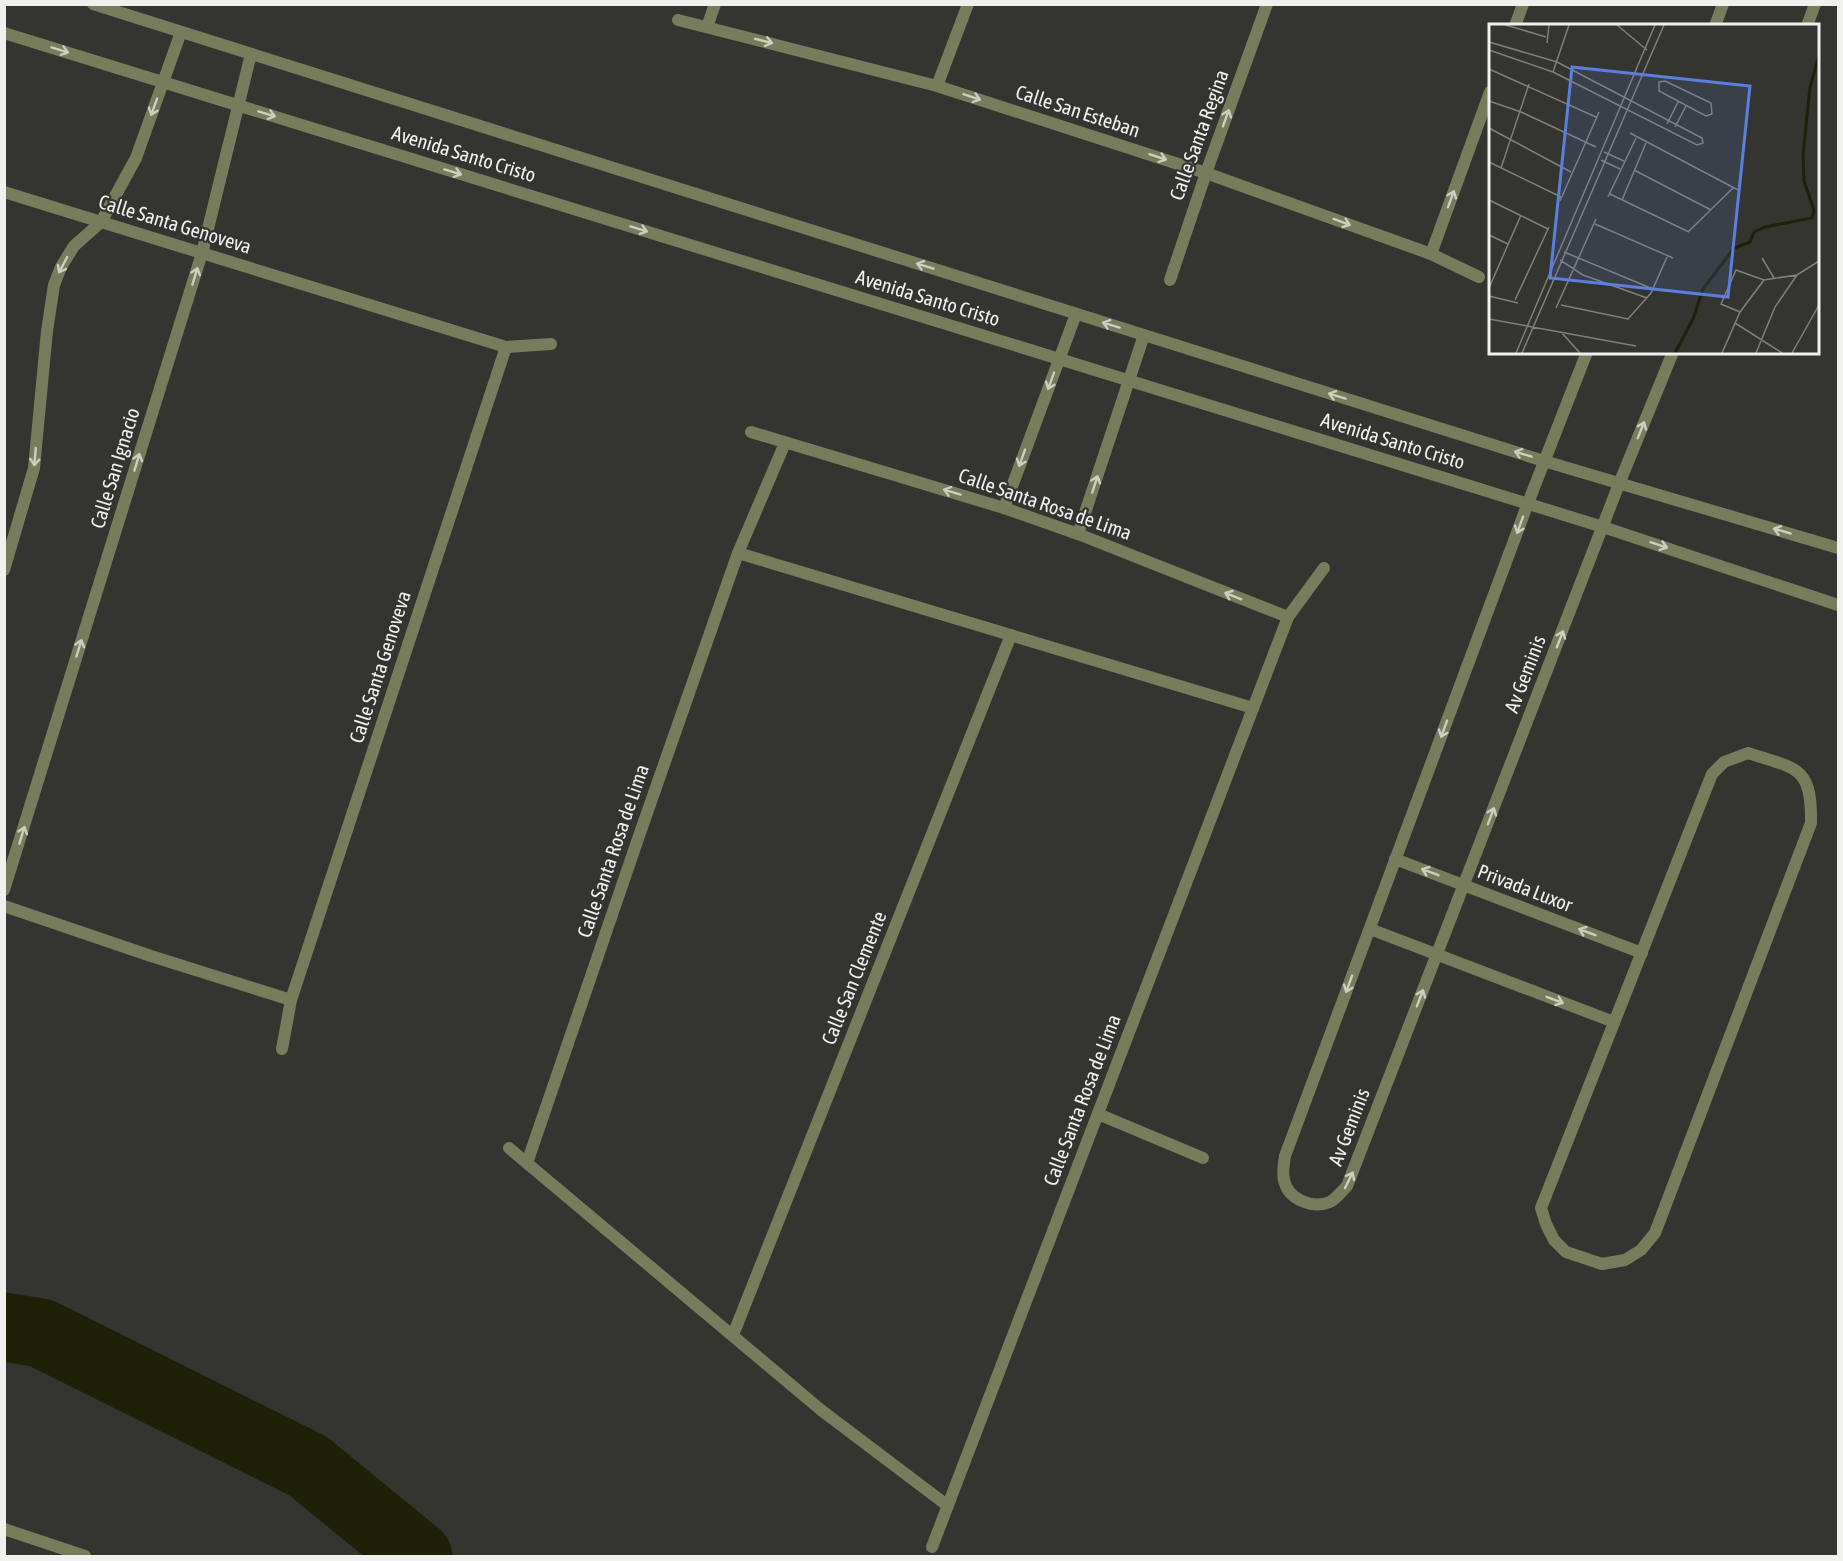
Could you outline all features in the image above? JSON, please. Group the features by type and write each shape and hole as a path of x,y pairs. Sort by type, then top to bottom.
{"street":[{"name":"Avenida Santo Cristo","path":"93,4 1544,461 1839,548"},
{"path":"707,27 715,4"},
{"path":"937,86 968,4"},
{"name":"Calle Santa Regina","path":"1170,280 1267,4"},
{"path":"1516,24 1523,4"},
{"path":"1716,24 1723,4"},
{"path":"1808,24 1815,4"},
{"name":"Calle San Esteban","path":"678,20 937,86 1206,173 1431,254 1479,276"},
{"path":"4,570 34,468 47,331 54,285 61,267 74,246 101,222 136,158 181,32"},
{"name":"Avenida Santo Cristo","path":"4,33 1528,503 1839,605"},
{"name":"Calle San Ignacio","path":"4,890 202,253 251,54"},
{"path":"1431,254 1489,97"},
{"name":"Calle Santa Genoveva","path":"4,192 506,347 551,344"},
{"path":"1004,508 1076,314"},
{"path":"1078,534 1144,335"},
{"name":"Calle Santa Genoveva","path":"282,1049 291,1000 506,347"},
{"name":"Av Geminis","path":"1586,354 1528,503 1285,1156 1284,1181 1291,1193 1302,1202 1316,1205 1332,1202 1347,1186 1619,484 1672,354"},
{"name":"Calle Santa Rosa de Lima","path":"751,432 1004,508 1078,534 1288,617"},
{"name":"Calle Santa Rosa de Lima","path":"527,1163 738,553 784,443"},
{"path":"738,553 1253,708"},
{"name":"Calle Santa Rosa de Lima","path":"932,1547 1288,617 1324,568"},
{"name":"Calle San Clemente","path":"733,1335 1011,635"},
{"path":"1748,753 1797,769 1812,797 1811,822 1655,1233 1641,1250 1625,1260 1602,1264 1566,1252 1554,1240 1541,1208 1614,1022 1712,774 1724,762 1748,753"},
{"name":"Privada Luxor","path":"1395,859 1642,953"},
{"path":"4,906 291,1000"},
{"path":"1370,929 1614,1022"},
{"path":"1098,1114 1203,1158"},
{"path":"509,1148 821,1410 948,1506"},
{"path":"4,1529 85,1557"}],"waterway":[{"path":"4,1327 41,1333 308,1466 418,1556"}]}
